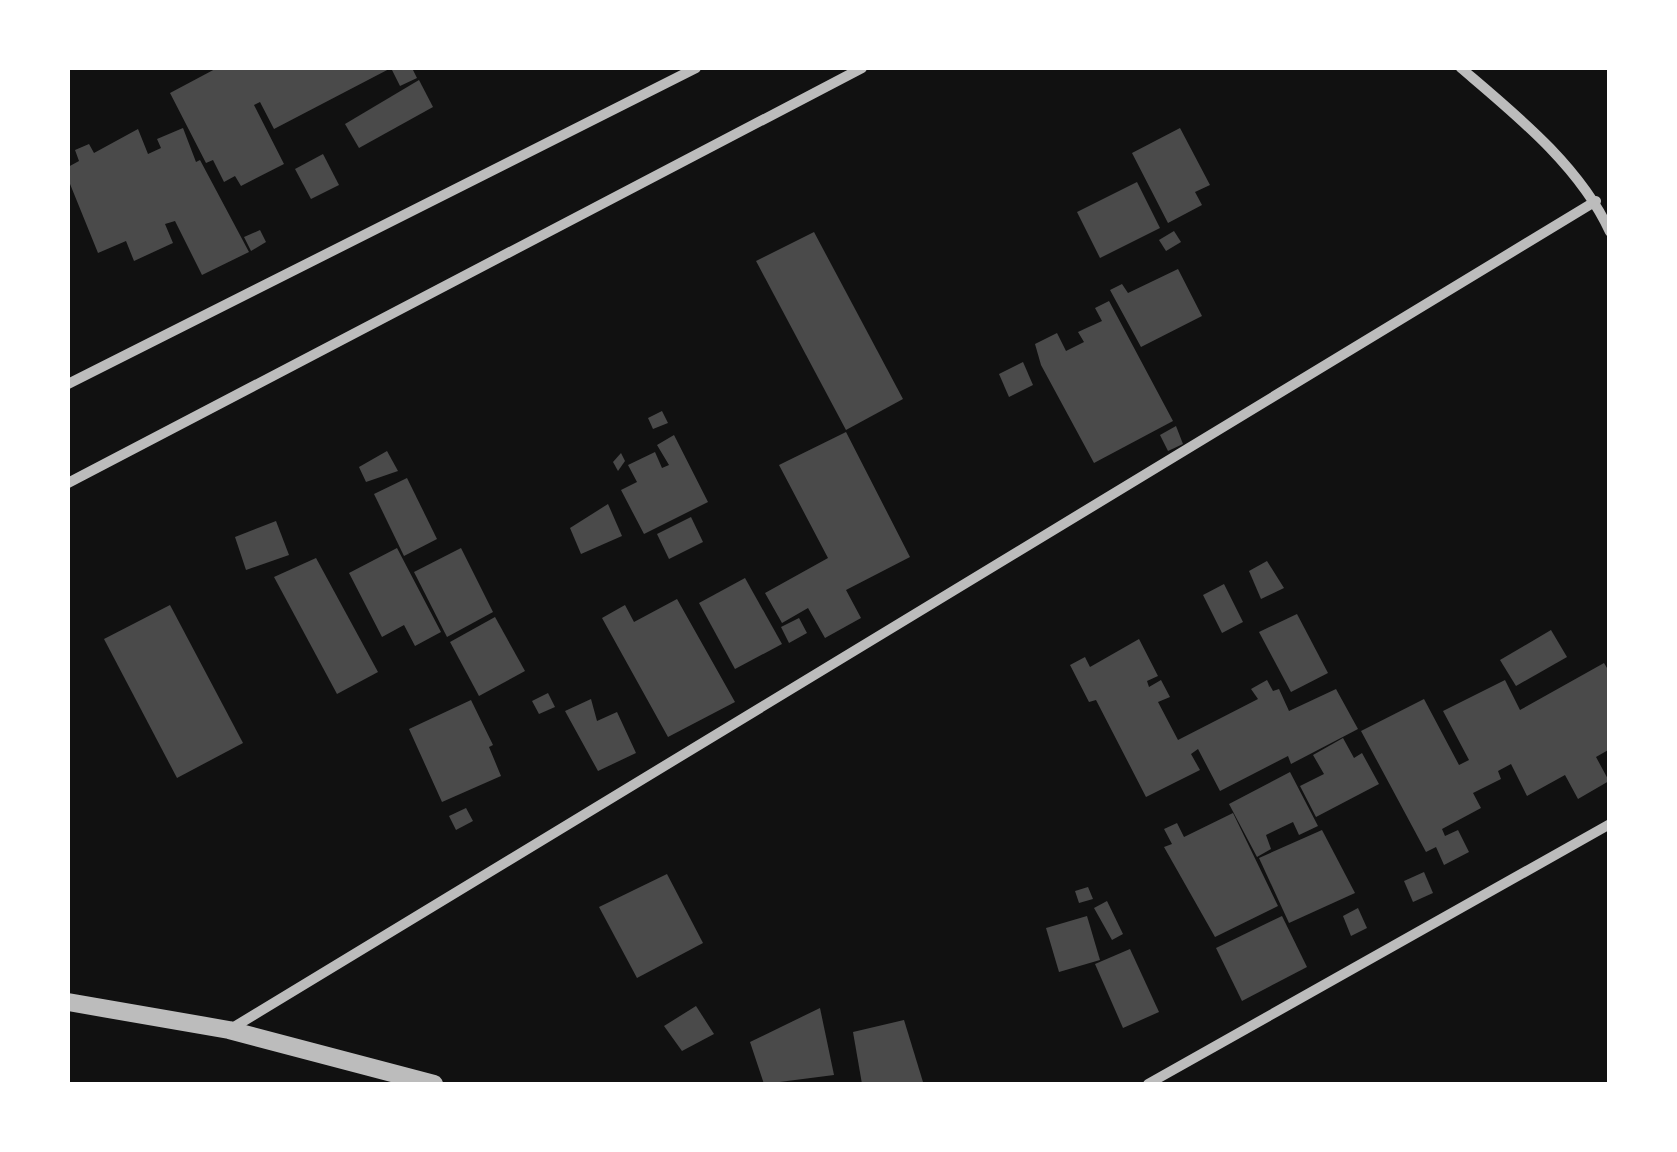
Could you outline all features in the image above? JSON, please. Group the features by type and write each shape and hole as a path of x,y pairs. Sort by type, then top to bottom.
{"street":[{"path":"68,384 696,68"},
{"path":"68,483 862,68"},
{"path":"1461,68 1514,114 1596,202 1610,232"},
{"path":"229,1030 1596,202"},
{"path":"1148,1084 1610,824"},
{"path":"68,1002 229,1030 434,1084"}],"building":[{"path":"217,68 391,68 274,129 260,102 254,105 284,164 241,186 235,176 224,182 213,160 206,163 170,93"},
{"path":"391,68 412,68 417,78 400,86"},
{"path":"419,80 433,107 359,148 345,124"},
{"path":"183,128 196,162 200,160 249,252 202,275 175,221 165,224 173,243 134,261 126,241 98,253 68,179 68,167 79,161 75,150 89,144 94,153 138,129 148,154 161,148 157,139"},
{"path":"1180,128 1210,185 1195,192 1202,205 1168,223 1132,153"},
{"path":"323,154 339,185 311,199 295,169"},
{"path":"1137,182 1160,228 1100,258 1077,212"},
{"path":"260,230 266,242 251,251 244,237"},
{"path":"1174,231 1181,242 1166,251 1159,240"},
{"path":"814,232 903,399 846,430 756,261"},
{"path":"1178,269 1202,316 1141,347 1110,290 1122,284 1128,293"},
{"path":"1109,301 1173,421 1094,463 1041,365 1035,344 1057,333 1066,351 1084,342 1078,332 1102,321 1095,308"},
{"path":"1023,362 1033,385 1009,397 999,374"},
{"path":"662,411 668,423 653,429 648,418"},
{"path":"1176,426 1183,444 1168,451 1160,435"},
{"path":"846,432 910,557 846,590 861,618 825,638 808,608 782,623 765,593 828,558 779,465"},
{"path":"674,435 708,502 644,534 621,490 637,482 628,465 655,452 662,468 669,465 657,445"},
{"path":"387,451 398,471 366,482 359,467"},
{"path":"621,453 625,461 618,471 613,462"},
{"path":"407,478 437,539 404,556 374,494"},
{"path":"608,504 622,536 581,554 570,528"},
{"path":"691,517 703,542 669,559 657,534"},
{"path":"276,521 289,555 246,570 235,537"},
{"path":"397,548 441,632 415,646 404,625 382,637 349,573"},
{"path":"461,548 493,612 447,637 414,572"},
{"path":"316,558 378,672 337,694 274,577"},
{"path":"1267,561 1284,588 1261,599 1249,571"},
{"path":"745,578 782,644 735,669 699,603"},
{"path":"1224,584 1243,622 1222,633 1203,595"},
{"path":"677,599 735,702 668,737 602,618 625,605 634,622"},
{"path":"170,605 243,743 177,778 104,639"},
{"path":"1297,614 1328,673 1291,692 1259,632"},
{"path":"495,617 525,671 479,696 450,642"},
{"path":"799,618 807,633 789,643 781,627"},
{"path":"1551,630 1567,657 1516,686 1500,660"},
{"path":"1139,639 1158,676 1147,681 1149,687 1161,680 1170,697 1158,702 1178,740 1258,699 1251,689 1267,680 1273,691 1279,689 1289,711 1336,689 1358,729 1291,764 1288,756 1220,791 1198,749 1191,754 1200,770 1146,797 1096,700 1089,702 1070,665 1085,657 1090,667"},
{"path":"1604,663 1610,673 1610,749 1596,757 1609,781 1578,799 1565,775 1527,796 1511,764 1498,771 1501,779 1473,793 1481,808 1442,829 1445,836 1458,830 1469,852 1444,865 1436,847 1426,852 1361,731 1424,699 1459,765 1469,760 1443,711 1505,680 1520,710"},
{"path":"548,693 555,707 539,714 532,701"},
{"path":"591,699 597,721 617,712 636,753 598,771 565,711"},
{"path":"471,700 493,745 489,747 501,776 442,802 409,729"},
{"path":"1343,738 1354,758 1362,753 1379,784 1316,817 1300,786 1324,774 1313,755"},
{"path":"1290,772 1318,826 1299,835 1293,822 1266,835 1271,849 1257,857 1229,804"},
{"path":"466,808 473,821 456,830 449,816"},
{"path":"1233,813 1278,906 1215,937 1164,847 1172,844 1164,829 1177,823 1184,837"},
{"path":"1322,830 1355,893 1289,923 1259,858"},
{"path":"1424,872 1433,893 1413,902 1404,881"},
{"path":"667,874 703,943 637,978 599,907"},
{"path":"1088,887 1093,899 1079,903 1075,891"},
{"path":"1107,901 1123,934 1112,940 1094,908"},
{"path":"1358,908 1367,928 1351,936 1343,916"},
{"path":"1087,916 1100,960 1059,972 1046,928"},
{"path":"1282,916 1307,967 1242,1001 1216,948"},
{"path":"1130,949 1159,1012 1123,1028 1095,964"},
{"path":"696,1006 714,1034 682,1051 664,1026"},
{"path":"820,1008 834,1075 764,1084 750,1042"},
{"path":"904,1020 923,1082 862,1084 853,1032"}]}
